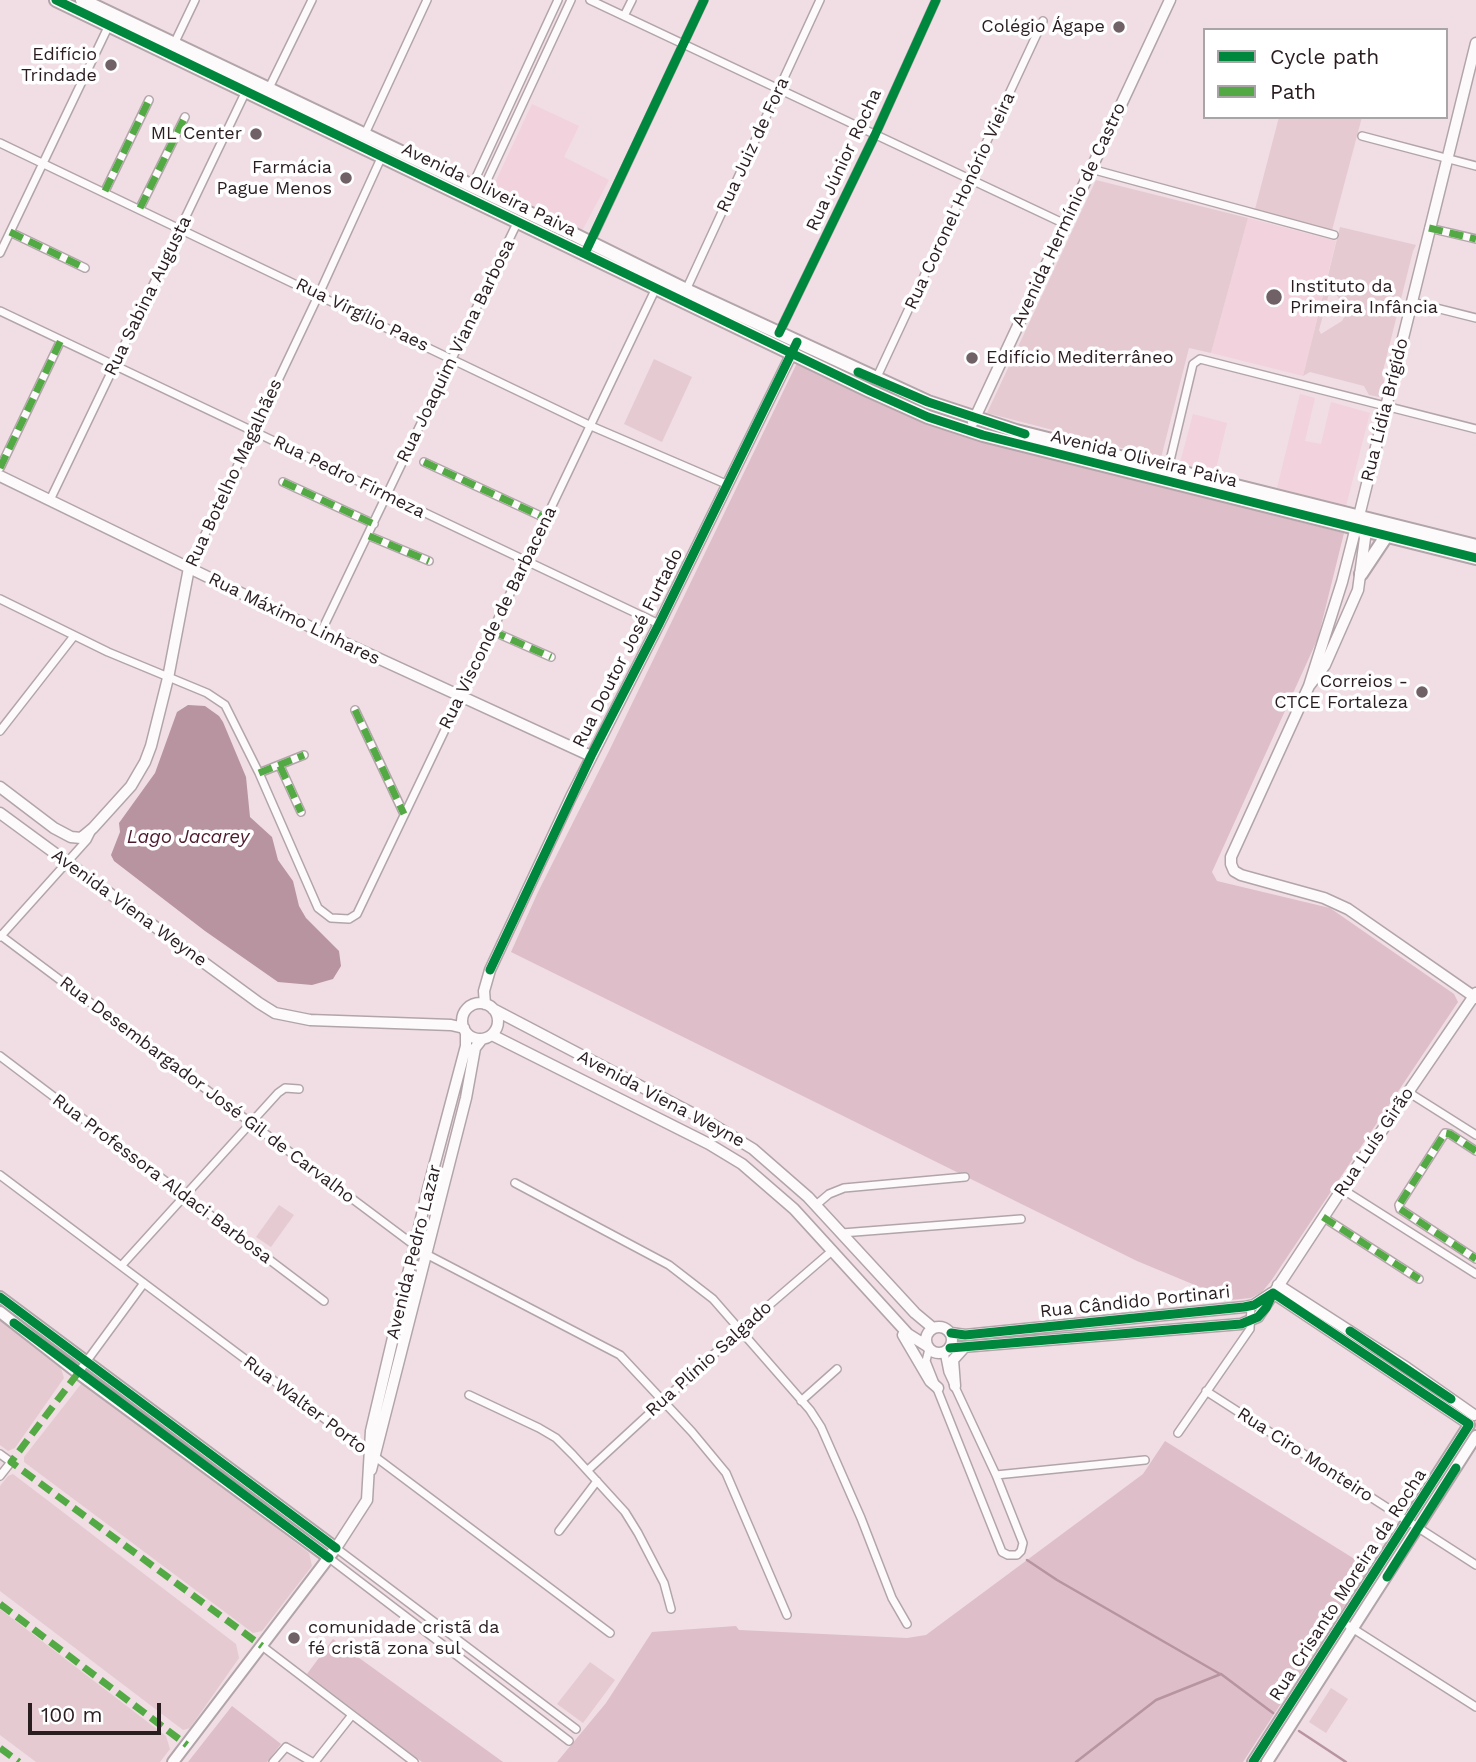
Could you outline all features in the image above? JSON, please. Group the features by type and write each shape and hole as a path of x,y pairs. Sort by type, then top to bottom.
{"main road":[{"name":"Avenida Oliveira Paiva","path":"56,0 174,44 477,188 656,288 928,402 972,424 1016,431 1168,469 1359,524 1387,535 1476,558"},
{"name":"Avenida Oliveira Paiva","path":"82,0 111,21 246,91 518,221 686,290 779,333 795,347 912,410 1359,524 1476,546"},
{"path":"1360,573 1387,535"},
{"path":"0,1297 336,1548"},
{"path":"0,1312 329,1558"},
{"path":"145,1422 153,1412"},
{"name":"Rua Crisanto Moreira da Rocha","path":"1267,1762 1349,1626 1407,1521 1473,1424"},
{"name":"Rua Crisanto Moreira da Rocha","path":"1253,1762 1418,1528 1473,1424"},
{"path":"246,1497 255,1488"},
{"name":"Avenida Pedro Lazar","path":"173,1762 336,1548"}],"street":[{"path":"174,44 195,0"},
{"path":"268,90 312,0"},
{"path":"364,136 427,0"},
{"path":"477,188 558,0"},
{"path":"477,188 571,0"},
{"path":"590,0 1065,224"},
{"path":"624,16 632,0"},
{"path":"588,248 704,0"},
{"name":"Rua Juiz de Fora","path":"686,290 820,0"},
{"name":"Rua Júnior Rocha","path":"779,333 875,135 936,0"},
{"name":"Avenida Hermínio de Castro","path":"972,424 1170,0"},
{"path":"0,253 111,21"},
{"name":"Rua Coronel Honório Vieira","path":"876,380 1043,21"},
{"name":"Rua Lídia Brígido","path":"1475,996 1348,909 1324,898 1241,875 1232,867 1231,857 1309,686 1342,582 1359,524 1476,43"},
{"name":"Rua Sabina Augusta","path":"50,500 246,91"},
{"path":"105,191 149,100"},
{"path":"140,208 185,117"},
{"path":"1362,136 1476,166"},
{"name":"Rua Virgílio Paes","path":"0,143 591,426 726,484"},
{"name":"Rua Botelho Magalhães","path":"0,936 87,840 93,828 131,786 145,762 169,678 188,568 320,294 382,156"},
{"path":"1091,169 1335,235"},
{"name":"Rua Joaquim Viana Barbosa","path":"321,632 518,221"},
{"path":"1429,228 1476,239"},
{"path":"10,232 85,268"},
{"name":"Rua Visconde de Barbacena","path":"259,773 313,900 322,913 342,920 349,919 356,914 656,288"},
{"path":"1412,302 1476,318"},
{"name":"Rua Pedro Firmeza","path":"0,310 659,624"},
{"path":"0,468 61,340"},
{"name":"Rua Doutor José Furtado","path":"489,1006 484,990 490,970 591,756 795,347"},
{"path":"1168,469 1194,364 1200,359 1476,429"},
{"path":"424,462 545,517"},
{"name":"Rua Máximo Linhares","path":"0,476 321,632 591,756"},
{"path":"283,482 374,524"},
{"name":"Rua Lídia Brígido","path":"1309,686 1325,665 1357,590 1365,538 1359,524"},
{"path":"369,536 429,561"},
{"path":"1342,582 1347,592 1357,590"},
{"path":"0,599 74,636 206,693 225,705 259,773 303,755"},
{"path":"492,631 551,657"},
{"path":"0,731 74,636"},
{"path":"355,710 404,814"},
{"path":"280,766 301,812"},
{"name":"Avenida Viena Weyne","path":"0,787 54,828 71,837 81,838 93,828"},
{"name":"Avenida Viena Weyne","path":"0,813 259,1003 282,1015 310,1020 450,1025 465,1030"},
{"name":"Rua Desembargador José Gil de Carvalho","path":"0,936 414,1246 620,1355 692,1432 726,1473 787,1615"},
{"name":"Rua Luís Girão","path":"1276,1289 1475,996"},
{"path":"476,1004 489,1006 498,1022 487,1037 472,1037 465,1030 463,1018 467,1009 476,1004"},
{"name":"Avenida Viena Weyne","path":"489,1006 716,1126 753,1149 808,1197 919,1317 933,1328"},
{"name":"Avenida Pedro Lazar","path":"336,1548 365,1506 372,1456 371,1432 414,1246 458,1082 467,1042 465,1030"},
{"name":"Avenida Viena Weyne","path":"487,1037 709,1144 742,1164 794,1209 900,1324 928,1348"},
{"name":"Avenida Pedro Lazar","path":"372,1456 466,1098 475,1048 487,1037"},
{"name":"Rua Professora Aldaci Barbosa","path":"0,1056 324,1301"},
{"path":"122,1265 278,1093 285,1088 299,1089"},
{"path":"1408,1092 1476,1135"},
{"path":"1476,1152 1450,1134 1444,1133 1399,1205 1400,1209 1476,1259"},
{"path":"437,1155 450,1158"},
{"name":"Rua Walter Porto","path":"0,1175 610,1633"},
{"path":"774,1191 782,1187 785,1175"},
{"path":"816,1205 828,1194 844,1188 965,1177"},
{"path":"515,1183 668,1265 713,1299 802,1401 821,1427 892,1598 907,1624"},
{"path":"1342,1189 1476,1273"},
{"path":"794,1209 799,1200 808,1197"},
{"path":"1323,1217 1419,1279"},
{"path":"842,1233 1021,1219"},
{"name":"Rua Plínio Salgado","path":"588,1470 739,1331 833,1250"},
{"path":"79,1373 144,1283"},
{"path":"1252,1321 1264,1311 1276,1289 1407,1368 1473,1424"},
{"name":"Rua Cândido Portinari","path":"951,1334 965,1335 1251,1306 1276,1289"},
{"path":"1178,1433 1250,1329 1251,1306"},
{"name":"Rua Cândido Portinari","path":"947,1350 1252,1321"},
{"path":"900,1324 930,1381 938,1388"},
{"path":"1073,1324 1074,1337"},
{"path":"396,1326 407,1329"},
{"path":"928,1348 934,1353 947,1350 952,1344 951,1334 943,1327 933,1328 926,1336 926,1361 1002,1552 1017,1555 1023,1543 996,1475 948,1372 947,1350"},
{"path":"954,1386 953,1360 963,1349"},
{"path":"802,1401 837,1369"},
{"name":"Rua Ciro Monteiro","path":"1206,1391 1476,1565"},
{"path":"469,1395 556,1438 588,1470 625,1512 638,1533 664,1583 671,1609"},
{"path":"0,1454 11,1462 0,1476"},
{"path":"996,1475 1145,1460"},
{"path":"559,1531 597,1480"},
{"path":"336,1548 576,1729"},
{"path":"329,1558 569,1741"},
{"path":"422,1629 430,1618"},
{"path":"1349,1626 1476,1707"},
{"path":"262,1646 414,1762"},
{"path":"508,1695 516,1684"},
{"path":"532,1713 540,1702"},
{"path":"273,1762 286,1747 314,1762 352,1715"}],"shaded area":[{"path":"532,104 579,126 564,157 609,180 582,231 493,187"},
{"path":"1278,119 1361,119 1331,234 1254,213"},
{"path":"1096,180 1248,218 1211,353 1189,348 1161,458 987,413"},
{"name":"Instituto da Primeira Infância","path":"1248,218 1336,241 1303,376 1211,353"},
{"path":"1340,227 1416,245 1382,375 1385,383 1379,397 1369,395 1364,386 1310,372 1303,376","holes":["1333,289 1345,309 1342,321 1321,334 1319,330 1330,290"]},
{"path":"654,359 692,377 662,442 624,424"},
{"path":"797,363 908,415 987,442 1344,533 1318,638 1212,872 1217,881 1330,908 1454,994 1458,1002 1271,1281 1262,1292 1251,1298 1231,1300 1137,1261 511,952"},
{"path":"1300,394 1315,398 1305,441 1321,444 1331,402 1370,413 1346,506 1277,488"},
{"path":"1193,414 1227,423 1215,473 1180,463"},
{"path":"279,1205 294,1215 271,1247 256,1237"},
{"path":"0,1319 60,1365 64,1378 15,1448 8,1451 0,1445"},
{"path":"86,1383 309,1553 312,1566 262,1631 253,1633 24,1462 24,1457 81,1384"},
{"path":"1165,1441 1369,1568 1243,1762 557,1762 606,1703 652,1632 736,1626 739,1630 907,1638 926,1635 1143,1474"},
{"path":"13,1474 236,1644 239,1658 190,1728 183,1730 0,1591 0,1486"},
{"path":"0,1609 166,1736 170,1749 160,1762 36,1762 0,1735"},
{"path":"333,1639 503,1762 422,1762 307,1674"},
{"path":"590,1662 615,1680 583,1723 557,1704"},
{"path":"1331,1688 1348,1699 1326,1733 1309,1722"},
{"path":"232,1706 281,1744 267,1762 188,1762"}],"water":[{"name":"Lago Jacarey","path":"188,705 205,706 223,722 246,777 250,817 272,837 278,860 293,881 299,906 306,918 339,951 341,966 333,979 312,985 278,982 205,931 114,861 111,855 120,832 119,823 155,773 177,712"}],"waterway":[{"path":"1027,1560 1220,1674"},
{"path":"1076,1762 1156,1700 1221,1674 1273,1713"},
{"path":"1299,1731 1346,1762"}],"marked path":[{"path":"105,191 149,100"},
{"path":"140,208 185,117"},
{"path":"1429,228 1476,239"},
{"path":"10,232 85,268"},
{"path":"0,468 61,340"},
{"path":"424,462 545,518"},
{"path":"283,482 374,524"},
{"path":"369,536 429,561"},
{"path":"492,631 551,657"},
{"path":"355,710 404,814"},
{"path":"259,773 304,755"},
{"path":"280,766 301,812"},
{"path":"1476,1151 1445,1133 1399,1205 1400,1209 1476,1259"},
{"path":"1323,1217 1419,1279"},
{"path":"78,1373 11,1462 262,1646"},
{"path":"0,1604 187,1745"},
{"path":"0,1748 19,1762"}],"cycle path":[{"path":"56,0 928,417 983,435 1476,558"},
{"path":"585,253 704,0"},
{"path":"779,333 875,135 936,0"},
{"path":"490,970 591,756 797,342"},
{"path":"858,372 928,402 1025,434"},
{"path":"1273,1293 1469,1424"},
{"path":"951,1333 965,1335 1244,1307 1254,1305 1273,1293"},
{"path":"950,1348 1241,1324 1258,1317 1273,1293"},
{"path":"0,1297 336,1548"},
{"path":"14,1323 329,1558"},
{"path":"1350,1331 1451,1399"},
{"path":"1253,1762 1469,1425"},
{"path":"1387,1577 1456,1468"}],"place":[{"name":"Colégio Ágape","path":"1119,27"},
{"name":"Edifício Trindade","path":"111,65"},
{"name":"ML Center","path":"256,134"},
{"name":"Farmácia Pague Menos","path":"346,178"},
{"name":"Instituto da Primeira Infância","path":"1274,297"},
{"name":"Edifício Mediterrâneo","path":"972,358"},
{"name":"Correios - CTCE Fortaleza","path":"1422,692"},
{"name":"comunidade cristã da fé cristã zona sul","path":"294,1638"}]}
